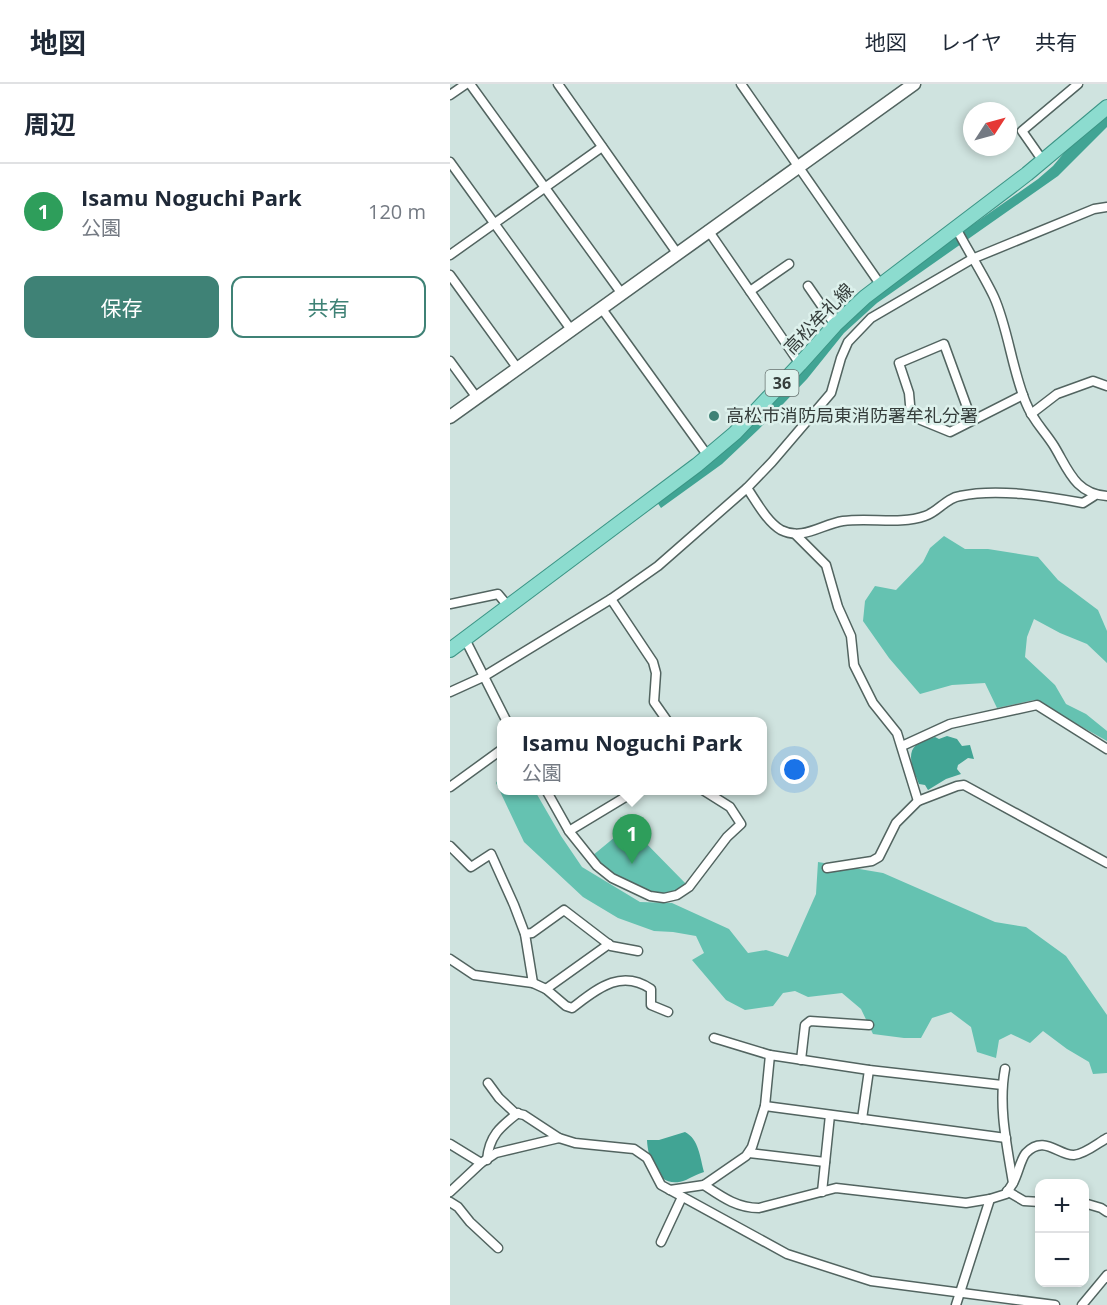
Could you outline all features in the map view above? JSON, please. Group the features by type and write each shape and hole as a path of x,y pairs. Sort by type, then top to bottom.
{"main road":[{"name":"高松牟礼線","path":"450,650 708,456 735,433 835,325 880,284 1043,161 1107,107"}],"street":[{"path":"450,95 468,84 622,294"},
{"path":"558,84 677,254"},
{"path":"741,84 880,284"},
{"path":"450,417 914,84"},
{"path":"1043,161 1022,131 1078,84"},
{"path":"450,255 544,186 602,147"},
{"path":"450,162 572,331"},
{"path":"450,692 483,677 611,599 658,566 747,488 831,393 848,342 871,318 972,259 1094,209 1107,207"},
{"path":"956,228 994,298 1023,395 1034,420 1053,445 1068,472 1081,487 1094,496"},
{"path":"708,230 801,364"},
{"path":"750,291 789,264"},
{"path":"450,275 518,369"},
{"path":"808,286 835,325"},
{"path":"602,309 708,456"},
{"path":"972,421 944,345 899,363 909,393 911,416 950,432 972,421 1023,395"},
{"path":"450,361 477,398"},
{"path":"1031,414 1057,394 1093,381 1107,386"},
{"path":"747,488 768,518 781,530 795,534 814,531 841,521 912,519 927,516 951,498 960,495 1050,496 1083,503 1094,496 1107,496"},
{"path":"795,534 826,565 838,607 851,636 854,665 868,694 894,727 918,801"},
{"path":"450,604 498,594 508,606"},
{"path":"611,599 653,662 656,673 654,702 664,717"},
{"path":"465,639 504,717"},
{"path":"902,746 950,724 1037,705 1107,749"},
{"path":"450,787 497,753"},
{"path":"827,868 872,861 879,857 896,823 918,801 964,785 1107,862"},
{"path":"549,795 569,831 597,866 612,878 650,896 664,898 677,895 689,887 727,837 741,824 730,807 711,795"},
{"path":"569,831 629,795"},
{"path":"450,846 471,867 491,854 525,934 533,983"},
{"path":"525,934 532,933 564,910 609,944 638,951"},
{"path":"546,989 609,944"},
{"path":"450,959 474,975 533,983 546,989 566,1006 572,1008 599,988 612,982 628,980 641,982 651,989 651,1005 668,1012"},
{"path":"801,1060 805,1024 810,1021 869,1025"},
{"path":"714,1038 770,1055 869,1070 1002,1085"},
{"path":"670,1190 704,1185 749,1153 765,1106 770,1055"},
{"path":"862,1119 869,1070"},
{"path":"1005,1070 1002,1085 1006,1138 1013,1183"},
{"path":"488,1083 499,1098 518,1113 560,1138 575,1143 634,1149 647,1158 661,1185 787,1254 812,1264 871,1281 1055,1305"},
{"path":"765,1106 1006,1138"},
{"path":"484,1161 493,1134 518,1113"},
{"path":"822,1192 830,1114"},
{"path":"704,1185 732,1203 747,1208 759,1208 836,1188 966,1203 1006,1194 1019,1172 1026,1153 1035,1147 1044,1145 1057,1148 1069,1155 1077,1155 1107,1137"},
{"path":"450,1192 496,1153 560,1138"},
{"path":"450,1144 484,1161"},
{"path":"749,1153 825,1162"},
{"path":"1007,1191 1024,1201 1035,1202"},
{"path":"661,1242 682,1197"},
{"path":"956,1305 990,1199"},
{"path":"450,1202 458,1207 470,1222 498,1248"},
{"path":"1089,1204 1107,1212"},
{"path":"1082,1305 1107,1275"}],"shaded area":[{"path":"1107,113 1107,127 1058,176 877,303 844,333 807,379 759,429 722,464 661,508 657,502 854,312 1038,179 1053,166 1074,141"},
{"path":"944,536 965,549 988,549 1038,557 1058,580 1098,610 1107,631 1107,663 1087,644 1034,619 1027,637 1025,657 1055,685 1066,704 1086,714 1107,731 1107,741 1034,700 997,708 985,683 952,685 920,694 889,658 863,621 865,601 875,586 896,590 923,562 930,548"},
{"path":"947,736 957,739 962,746 970,745 974,759 968,758 958,765 957,769 961,774 946,779 928,790 925,785 919,784 911,754 916,745 922,741"},
{"path":"502,795 537,795 582,867 640,902 672,903 729,929 748,953 766,950 788,957 816,894 818,862 883,873 995,922 1026,927 1066,956 1107,1015 1107,1073 1093,1074 1089,1062 1043,1031 1030,1043 1011,1034 999,1040 996,1058 977,1052 971,1027 951,1012 932,1018 921,1038 873,1034 861,1009 842,993 808,997 795,991 783,993 773,1006 745,1010 726,1000 692,960 704,953 696,936 654,931 618,918 583,897 524,842"},
{"path":"635,832 688,886 664,898 612,878 592,856 615,837 620,842"},
{"path":"685,1132 696,1144 704,1172 686,1180 669,1181 662,1178 653,1165 647,1140 659,1140"}],"place":[{"name":"高松市消防局東消防署牟礼分署","path":"714,416"},
{"name":"Isamu Noguchi Park","path":"632,864"}]}
